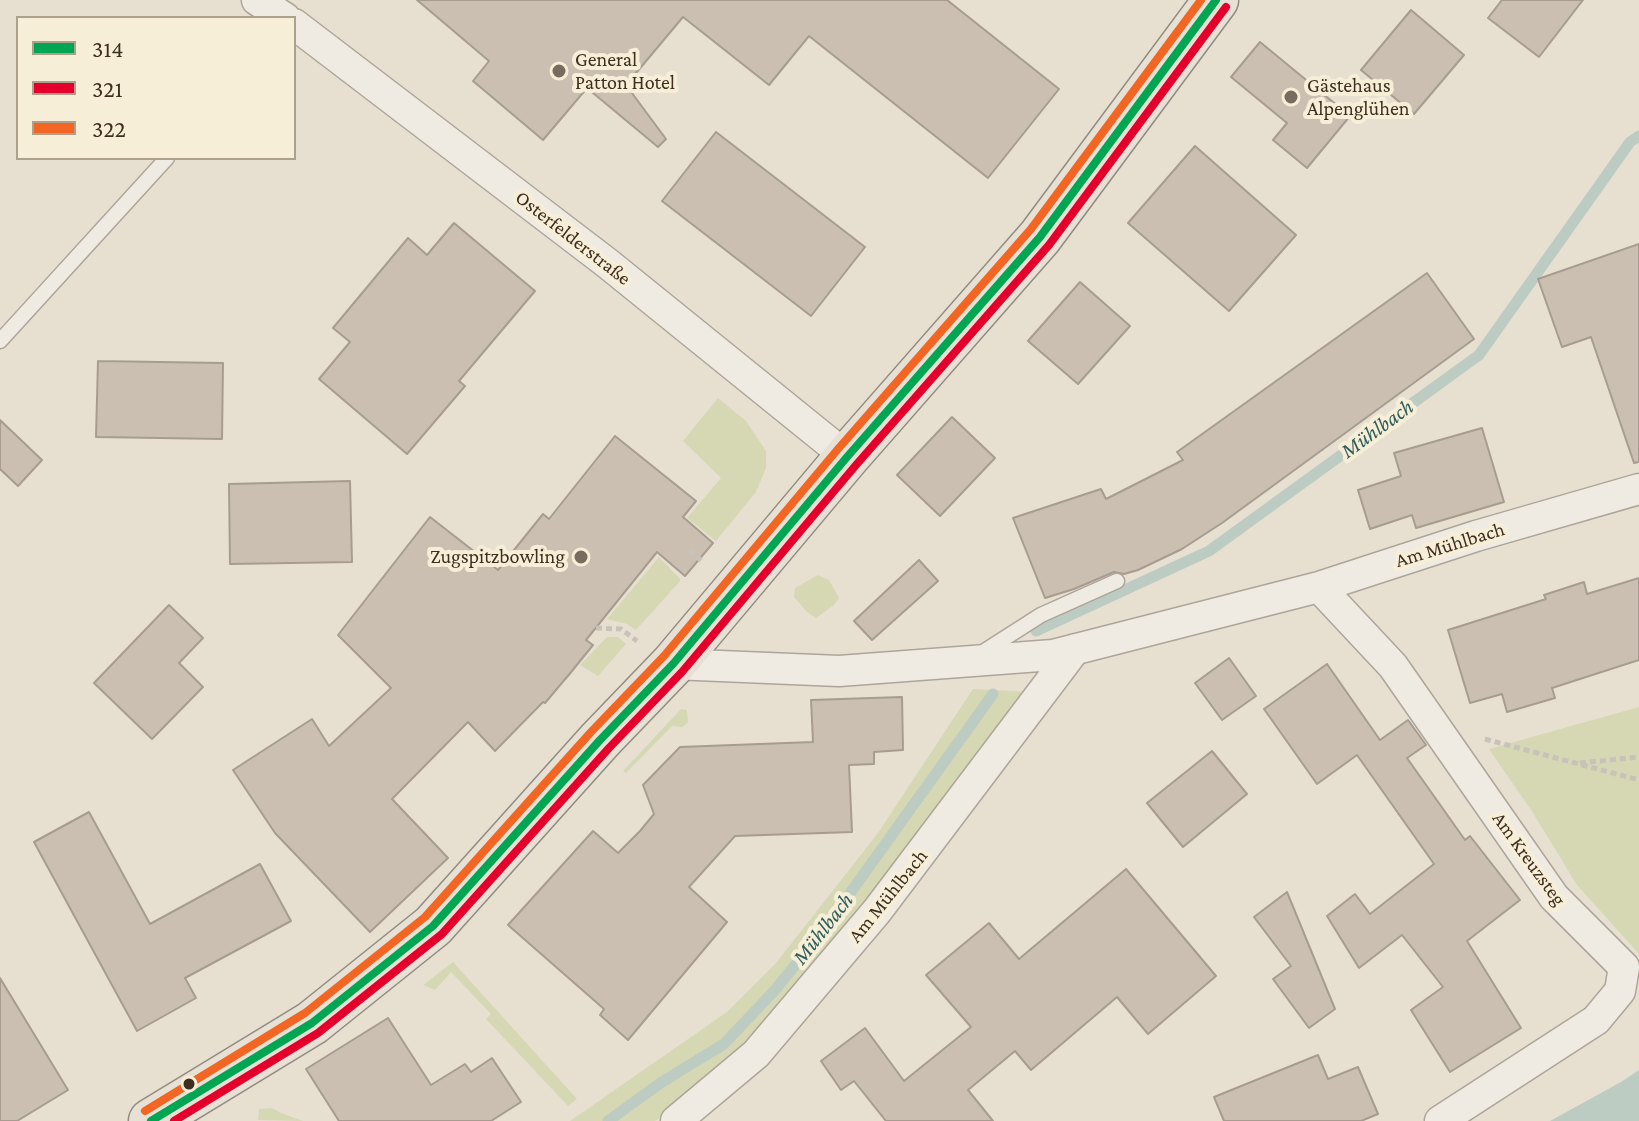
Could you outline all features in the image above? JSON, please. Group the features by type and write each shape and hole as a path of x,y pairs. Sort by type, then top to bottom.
{"main road":[{"path":"151,1121 312,1023 433,926 600,740 673,664 847,457 1040,237 1216,0"}],"street":[{"path":"257,0 282,16"},
{"name":"Osterfelderstraße","path":"296,26 607,263 847,457"},
{"name":"Am Mühlbach","path":"673,664 839,671 1064,652 1319,587 1476,536 1639,489"},
{"name":"Am Kreuzsteg","path":"1319,587 1393,666 1554,897 1624,967 1620,991 1596,1020 1440,1121"},
{"name":"Am Mühlbach","path":"676,1121 756,1054 886,899 1064,652"}],"lane":[{"path":"0,341 165,160"},
{"path":"977,659 1033,620 1117,581"}],"path":[{"path":"689,550 705,564"},
{"path":"596,628 621,629 637,641"},
{"path":"1439,732 1490,740 1639,780"},
{"path":"1577,763 1639,757"}],"green space":[{"path":"718,398 746,421 766,451 766,468 756,492 716,541 687,518 721,478 683,441"},
{"path":"659,557 681,580 636,630 627,624 607,619"},
{"path":"818,575 829,580 839,598 816,618 794,597 795,588"},
{"path":"607,637 618,637 626,644 598,676 580,665"},
{"path":"973,689 1033,692 863,920 712,1082 655,1121 570,1121 727,1012 776,963 878,833"},
{"path":"1639,707 1639,954 1577,885 1489,749"},
{"path":"681,709 687,710 688,723 682,727 672,726 626,773 623,771"},
{"path":"453,962 577,1099 568,1106 486,1019 491,1014 451,972 435,990 423,985"},
{"path":"272,1108 303,1121 258,1120 259,1109"}],"shaded area":[{"path":"1639,1070 1639,1121 1550,1121 1621,1082"}],"building":[{"path":"417,0 947,0 1059,89 988,178 809,36 769,85 683,17 626,85 666,139 658,147 587,88 543,140 473,81 489,61"},
{"path":"1502,0 1583,0 1539,57 1488,18"},
{"path":"1411,10 1464,55 1414,114 1361,70"},
{"name":"Gästehaus Alpenglühen","path":"1260,42 1350,116 1307,168 1273,140 1287,123 1231,77"},
{"path":"716,132 865,247 811,316 662,201"},
{"path":"1195,146 1296,235 1229,311 1128,223"},
{"path":"454,223 535,291 459,381 465,386 407,454 319,379 350,342 333,328 408,238 427,255"},
{"path":"1639,244 1639,462 1634,463 1591,337 1562,347 1538,279"},
{"path":"1427,273 1474,339 1182,549 1138,570 1124,574 1114,572 1045,598 1013,518 1101,489 1106,499 1183,460 1177,452"},
{"path":"1080,282 1130,326 1078,384 1028,341"},
{"path":"98,361 223,363 222,439 96,437"},
{"path":"952,417 995,458 940,516 897,475"},
{"path":"0,420 42,460 18,486 0,469"},
{"path":"1482,428 1504,502 1416,528 1412,515 1370,529 1358,490 1401,476 1394,453"},
{"path":"615,436 696,501 683,517 713,543 685,576 657,552 586,640 593,645 572,671 545,703 495,751 468,722 392,799 448,858 370,932 275,833 233,770 312,719 329,746 391,688 338,635 430,517 498,570 543,514 549,519"},
{"path":"350,481 352,562 230,564 229,484"},
{"path":"919,560 938,581 872,640 854,621"},
{"path":"1639,578 1639,660 1552,688 1555,698 1507,712 1502,694 1470,703 1448,630 1546,599 1544,595 1584,582 1587,594"},
{"path":"169,605 203,638 179,663 203,687 152,739 94,683"},
{"path":"1229,658 1256,696 1222,720 1195,683"},
{"path":"1327,664 1380,740 1408,720 1426,745 1407,758 1465,840 1470,836 1520,900 1467,941 1521,1028 1450,1072 1411,1010 1443,987 1402,935 1359,968 1327,916 1355,894 1370,914 1434,864 1357,755 1317,784 1264,709"},
{"path":"902,697 903,750 874,752 874,764 849,765 852,832 735,836 689,887 727,922 628,1040 600,1015 604,1009 508,925 593,831 618,853 640,831 654,814 643,785 680,747 813,742 811,700"},
{"path":"1212,751 1247,794 1183,847 1147,803"},
{"path":"89,812 150,924 260,864 291,921 185,978 196,998 137,1031 34,842"},
{"path":"1126,869 1216,976 1148,1034 1117,997 1031,1070 1015,1051 968,1090 993,1121 886,1121 854,1081 841,1090 821,1061 865,1028 904,1081 971,1027 926,975 989,923 1019,959"},
{"path":"1287,892 1335,1009 1309,1028 1273,979 1291,966 1254,917"},
{"path":"0,978 68,1090 17,1121 0,1121"},
{"path":"388,1018 431,1085 465,1064 471,1072 492,1058 521,1102 491,1121 339,1121 306,1069"},
{"path":"1318,1055 1328,1079 1358,1067 1378,1114 1361,1121 1224,1121 1214,1097"}],"waterway":[{"name":"Mühlbach","path":"1036,631 1209,551 1479,355 1630,142 1639,136"},
{"name":"Mühlbach","path":"608,1121 662,1082 724,1044 775,990 825,928 993,694"}],"transit line":[{"name":"322","path":"145,1111 305,1013 425,917 591,732 664,656 838,449 1031,229 1201,0"},
{"name":"314","path":"151,1121 312,1023 433,926 600,740 673,664 847,457 1040,237 1216,0"},
{"name":"321","path":"174,1121 318,1033 442,934 609,748 682,672 856,465 1049,245 1226,7"}],"place":[{"name":"General Patton Hotel","path":"559,71"},
{"name":"Gästehaus Alpenglühen","path":"1291,97"},
{"name":"Zugspitzbowling","path":"581,557"}]}
